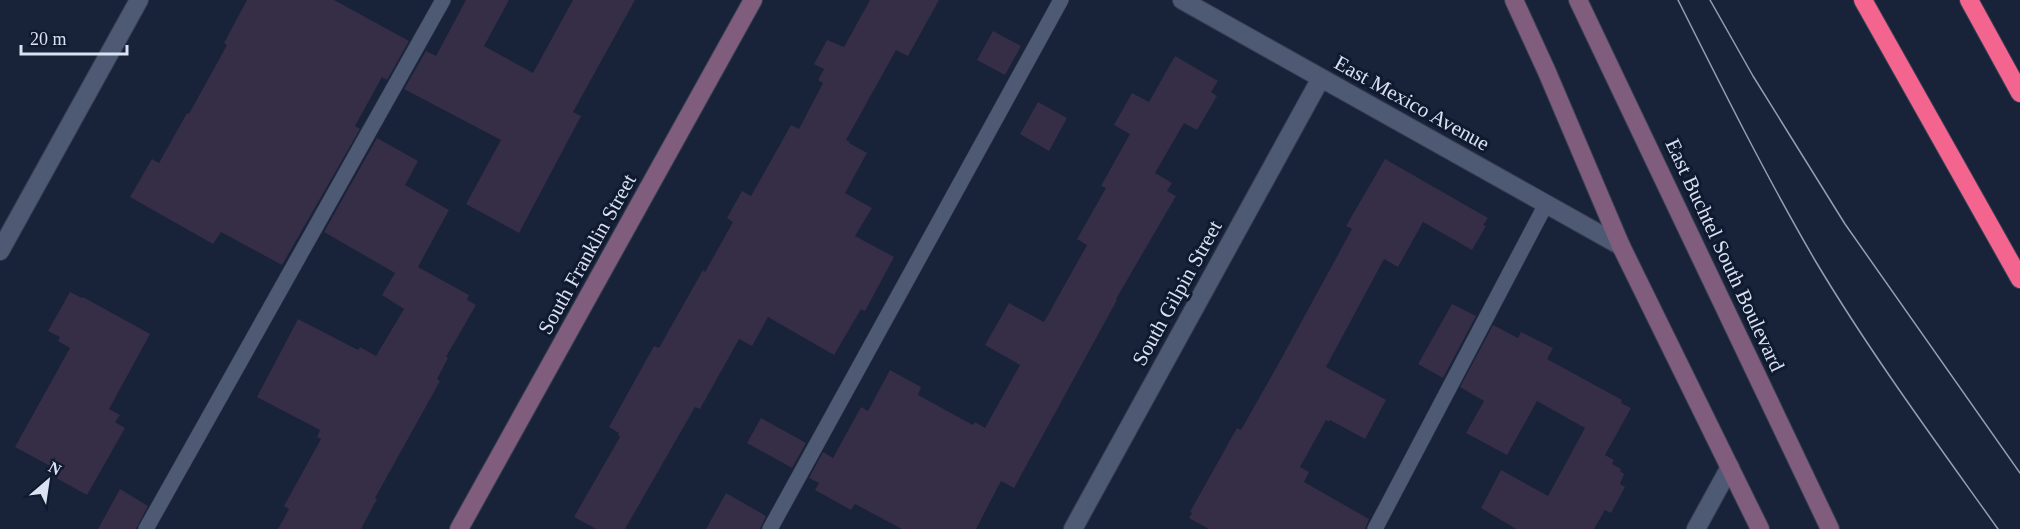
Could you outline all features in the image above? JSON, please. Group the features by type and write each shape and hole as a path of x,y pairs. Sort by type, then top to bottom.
{"highway":[{"path":"1858,0 1902,70"},
{"path":"1863,0 2020,279"},
{"path":"1969,0 2020,93"}],"main road":[{"name":"South Franklin Street","path":"459,529 753,0"},
{"path":"1514,0 1621,246 1760,529"},
{"name":"East Buchtel South Boulevard","path":"1578,0 1830,529"}],"street":[{"path":"0,251 139,0"},
{"name":"East Mexico Avenue","path":"1182,0 1621,246"},
{"name":"South Gilpin Street","path":"1073,529 1321,78"},
{"path":"1696,529 1730,467"}],"lane":[{"path":"147,529 443,0"},
{"path":"770,529 1061,0"},
{"path":"1375,529 1546,204"}],"building":[{"path":"247,0 334,0 409,41 387,80 382,77 355,126 360,129 282,265 221,232 213,244 130,197 152,159 159,163 187,113 189,114 227,45 224,43"},
{"path":"466,0 509,0 484,46 533,73 573,0 635,0 573,112 581,116 519,233 466,204 501,140 404,89 426,51 436,56"},
{"path":"870,0 939,0 908,56 896,50 846,140 867,153 845,193 872,208 855,236 894,257 865,311 861,309 834,355 768,317 752,346 739,339 700,409 695,407 625,529 596,529 574,517 620,437 619,433 609,427 654,346 659,348 703,270 705,272 733,222 727,218 742,191 751,196 791,125 799,129 823,83 818,80 824,69 814,64 827,40 844,47"},
{"path":"993,31 1021,46 1005,75 977,60"},
{"path":"1175,56 1218,81 1211,92 1217,96 1197,130 1184,123 1155,173 1172,183 1167,191 1176,196 1116,299 1014,488 1001,481 976,529 902,529 855,504 851,510 815,490 819,483 809,478 823,452 833,458 861,407 868,411 890,370 921,387 918,395 973,425 975,422 985,428 1020,365 985,345 1009,303 1044,322 1087,245 1077,239 1106,188 1101,186 1130,134 1114,125 1132,93 1149,102"},
{"path":"1038,102 1067,118 1049,151 1020,134"},
{"path":"377,138 418,161 405,185 449,210 418,267 469,295 467,300 476,305 446,357 448,358 437,379 440,381 375,498 377,499 361,529 278,529 289,509 284,506 321,439 317,437 320,430 257,397 298,319 358,350 360,347 376,356 404,309 382,295 395,273 324,232"},
{"path":"1385,159 1488,218 1472,250 1423,222 1398,267 1384,259 1326,367 1386,400 1365,439 1326,420 1300,467 1309,472 1304,482 1369,519 1365,529 1209,529 1189,518 1192,513 1190,512 1237,428 1241,430 1280,361 1352,229 1346,226"},
{"path":"70,292 150,334 109,409 120,415 115,422 125,428 87,495 49,474 52,467 15,447 70,348 58,341 60,337 48,331"},
{"path":"1452,304 1476,316 1443,378 1418,364"},
{"path":"1493,325 1518,338 1521,332 1553,348 1547,359 1622,400 1621,403 1631,408 1605,455 1614,460 1612,464 1621,469 1620,471 1624,474 1620,484 1625,487 1611,513 1605,510 1594,529 1516,529 1481,508 1501,470 1548,496 1585,428 1537,401 1507,455 1466,433 1484,401 1460,387"},
{"path":"761,418 806,443 792,468 747,443"},
{"path":"120,489 148,506 136,529 98,529"},
{"path":"726,493 766,516 760,529 706,529"}],"tram line":[{"path":"1678,0 1762,165 1816,262 1881,364 1998,529"},
{"path":"1710,0 1753,76 1845,224 2020,473"}]}
